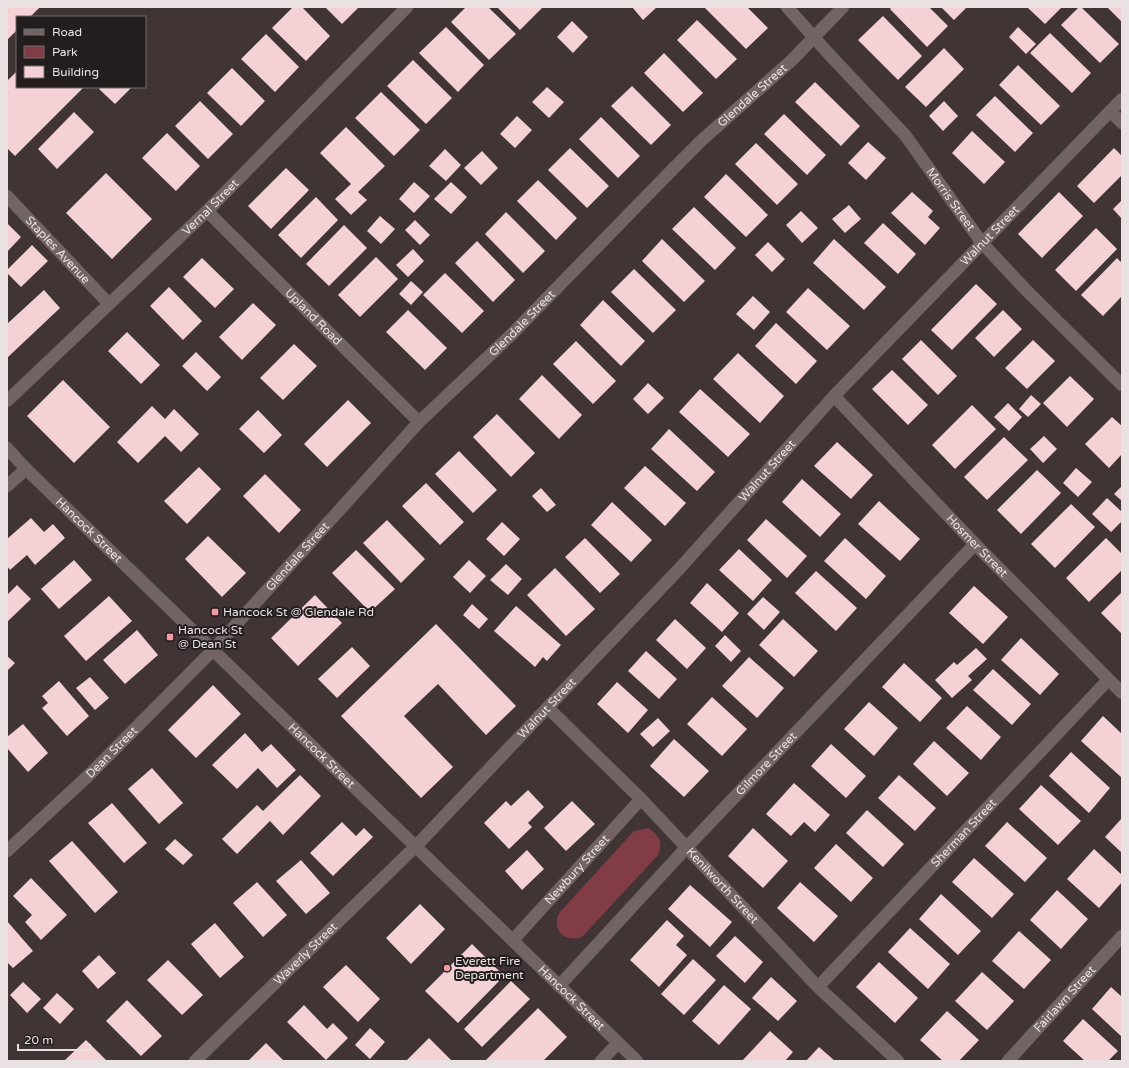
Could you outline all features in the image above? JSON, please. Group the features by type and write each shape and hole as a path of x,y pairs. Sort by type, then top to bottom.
{"street":[{"name":"Vernal Street","path":"7,401 207,212 407,7"},
{"name":"Morris Street","path":"787,7 906,135 982,243 1027,291 1122,385"},
{"name":"Glendale Street","path":"213,650 419,422 511,335 702,140 792,60 843,7"},
{"name":"Walnut Street","path":"416,846 680,568 834,396 1122,99"},
{"path":"1110,111 1122,123"},
{"name":"Staples Avenue","path":"7,196 109,304"},
{"name":"Upland Road","path":"207,212 419,422"},
{"name":"Hosmer Street","path":"834,396 975,544 1122,693"},
{"name":"Hancock Street","path":"7,448 26,469 637,1061"},
{"path":"7,486 26,469"},
{"name":"Gilmore Street","path":"559,986 687,847 975,544"},
{"name":"Dean Street","path":"7,851 89,775 213,650"},
{"name":"Sherman Street","path":"818,987 1108,680"},
{"name":"Kenilworth Street","path":"548,708 641,799 818,987 898,1061"},
{"name":"Newbury Street","path":"513,940 641,799"},
{"name":"Waverly Street","path":"195,1061 416,846"},
{"name":"Fairlawn Street","path":"1008,1061 1122,936"},
{"path":"601,1061 618,1043"}],"green space":[{"path":"648,828 658,837 660,846 658,855 582,937 575,939 564,936 560,933 557,918 560,912 634,831"}],"building":[{"path":"7,7 40,7 31,16 16,16 16,31 7,40"},
{"path":"293,7 302,7 330,36 306,61 272,28"},
{"path":"325,7 359,7 342,24"},
{"path":"466,7 488,7 516,34 489,60 451,22"},
{"path":"497,7 543,7 520,30"},
{"path":"632,7 657,7 643,20"},
{"path":"704,7 747,7 768,28 746,49"},
{"path":"892,7 929,7 948,26 927,47 890,9"},
{"path":"941,7 967,7 954,20"},
{"path":"1062,7 1045,24 1028,8"},
{"path":"1079,7 1081,7 1119,44 1100,63 1061,25"},
{"path":"1107,7 1122,7 1122,22"},
{"path":"883,16 922,56 898,80 858,40"},
{"path":"697,20 737,59 716,79 677,40"},
{"path":"572,21 588,37 573,53 557,37"},
{"path":"446,27 484,65 458,92 419,53"},
{"path":"1018,27 1036,44 1026,54 1009,37"},
{"path":"1050,33 1091,73 1072,93 1030,53"},
{"path":"266,34 299,67 275,92 241,59"},
{"path":"944,48 964,69 926,107 905,87"},
{"path":"664,53 703,93 683,112 644,73"},
{"path":"413,60 452,98 426,124 387,86"},
{"path":"1018,65 1060,106 1041,125 999,85"},
{"path":"232,68 265,101 241,126 207,93"},
{"path":"16,72 16,88 83,88 15,156 7,148 7,81"},
{"path":"815,82 860,126 841,146 795,102"},
{"path":"632,86 671,125 651,145 611,106"},
{"path":"547,87 564,102 549,118 532,102"},
{"path":"100,88 131,88 115,104 99,89"},
{"path":"381,92 420,130 394,156 355,118"},
{"path":"995,96 1033,133 1015,152 976,115"},
{"path":"200,101 233,134 208,159 175,126"},
{"path":"944,101 958,116 943,131 929,116"},
{"path":"74,112 94,132 57,169 38,149"},
{"path":"784,114 826,155 807,175 764,134"},
{"path":"517,116 532,130 515,148 500,134"},
{"path":"601,117 640,156 618,178 579,139"},
{"path":"346,127 385,166 358,192 367,200 351,215 335,199 351,184 320,153"},
{"path":"972,131 1005,162 984,184 952,153"},
{"path":"167,133 200,166 176,191 142,158"},
{"path":"868,142 886,158 866,180 848,163"},
{"path":"756,143 798,184 777,205 735,164"},
{"path":"570,148 609,186 587,208 548,170"},
{"path":"1114,148 1122,156 1122,175 1094,203 1077,186"},
{"path":"445,149 461,165 446,181 429,166"},
{"path":"482,151 498,168 481,185 464,168"},
{"path":"286,168 309,190 271,229 248,206"},
{"path":"106,173 152,219 112,259 66,213"},
{"path":"726,174 768,215 746,237 704,197"},
{"path":"538,180 577,218 556,240 517,201"},
{"path":"414,182 430,196 414,213 399,199"},
{"path":"451,182 467,197 451,214 434,199"},
{"path":"912,192 933,211 928,217 940,228 925,245 891,213"},
{"path":"1059,192 1083,216 1042,258 1018,234"},
{"path":"316,197 338,220 301,258 278,235"},
{"path":"1122,200 1122,219 1113,209"},
{"path":"849,205 861,219 845,233 832,219"},
{"path":"694,207 736,248 715,270 672,229"},
{"path":"801,211 818,228 802,243 786,225"},
{"path":"506,212 545,251 523,273 485,234"},
{"path":"380,216 395,229 381,244 367,231"},
{"path":"415,220 430,235 420,245 405,230"},
{"path":"7,223 21,237 7,252"},
{"path":"883,223 916,254 898,274 864,243"},
{"path":"344,225 367,248 329,286 306,264"},
{"path":"1096,228 1117,249 1076,291 1055,270"},
{"path":"662,239 705,281 684,302 642,261"},
{"path":"834,239 886,287 864,310 813,263"},
{"path":"477,241 515,280 493,302 455,263"},
{"path":"768,242 785,259 772,272 755,255"},
{"path":"32,245 48,261 21,287 7,273 7,270"},
{"path":"413,249 424,261 408,277 396,265"},
{"path":"376,257 398,279 360,317 338,295"},
{"path":"202,258 234,289 215,308 183,277"},
{"path":"1117,258 1122,263 1122,296 1103,316 1081,295"},
{"path":"634,269 676,310 653,333 611,292"},
{"path":"445,273 484,311 462,333 423,295"},
{"path":"411,281 423,292 411,305 399,294"},
{"path":"976,284 997,304 952,350 931,330"},
{"path":"169,287 202,321 183,340 150,306"},
{"path":"808,288 850,326 827,350 786,312"},
{"path":"44,290 60,308 7,358 7,324"},
{"path":"753,296 770,312 754,330 736,314"},
{"path":"603,300 645,341 621,366 580,325"},
{"path":"253,303 276,325 242,360 219,337"},
{"path":"408,310 447,348 425,370 386,332"},
{"path":"1003,310 1022,329 994,357 975,338"},
{"path":"776,323 817,361 796,384 755,346"},
{"path":"127,332 160,365 141,384 108,351"},
{"path":"921,340 957,376 938,395 902,359"},
{"path":"1033,340 1055,361 1027,389 1005,368"},
{"path":"576,341 616,381 593,404 553,364"},
{"path":"294,344 317,366 283,400 260,378"},
{"path":"196,352 221,377 207,391 182,366"},
{"path":"738,353 784,396 760,423 713,379"},
{"path":"892,370 928,405 908,425 872,389"},
{"path":"542,375 582,415 559,439 519,399"},
{"path":"1070,376 1094,399 1067,427 1043,403"},
{"path":"63,380 110,427 74,463 27,416"},
{"path":"648,383 664,398 648,414 633,399"},
{"path":"700,389 750,434 728,457 679,412"},
{"path":"1031,395 1041,404 1028,417 1019,409"},
{"path":"348,400 371,423 327,467 304,444"},
{"path":"1008,403 1022,417 1009,431 994,417"},
{"path":"972,405 996,429 955,469 932,445"},
{"path":"152,406 165,419 174,409 199,434 181,452 165,436 138,463 117,442"},
{"path":"258,410 282,435 264,453 239,429"},
{"path":"497,414 535,453 511,477 473,437"},
{"path":"1112,417 1122,426 1122,454 1109,468 1085,444"},
{"path":"669,429 715,472 697,491 651,449"},
{"path":"1044,436 1057,449 1043,463 1030,449"},
{"path":"1004,437 1028,460 987,500 964,477"},
{"path":"837,442 873,475 851,499 814,466"},
{"path":"459,451 497,490 473,513 435,474"},
{"path":"645,466 686,503 665,526 624,488"},
{"path":"199,467 221,489 187,524 164,501"},
{"path":"1076,468 1092,482 1078,497 1063,483"},
{"path":"1037,470 1061,493 1021,534 997,510"},
{"path":"265,474 301,510 279,533 243,496"},
{"path":"802,479 841,514 820,537 782,502"},
{"path":"426,483 464,522 440,545 402,506"},
{"path":"1122,486 1122,501 1114,494"},
{"path":"541,488 556,505 547,512 532,496"},
{"path":"1107,498 1122,512 1122,521 1111,532 1092,514"},
{"path":"879,501 920,539 900,561 858,524"},
{"path":"612,502 652,540 631,562 591,525"},
{"path":"1071,504 1095,527 1055,568 1031,544"},
{"path":"31,518 44,532 53,524 65,538 35,565 27,555 10,570 7,566 7,539"},
{"path":"766,519 807,556 787,578 747,540"},
{"path":"387,520 425,559 401,583 363,543"},
{"path":"502,522 520,539 504,556 486,539"},
{"path":"208,536 246,573 222,597 185,559"},
{"path":"585,538 620,574 600,593 565,557"},
{"path":"845,538 886,576 866,599 824,561"},
{"path":"1106,538 1122,554 1122,570 1089,602 1066,578"},
{"path":"739,549 772,580 753,601 719,570"},
{"path":"356,550 395,589 370,612 332,573"},
{"path":"74,560 92,580 59,609 41,589"},
{"path":"469,560 486,576 470,593 453,577"},
{"path":"506,564 522,579 508,595 490,580"},
{"path":"555,568 595,609 566,636 527,595"},
{"path":"816,571 857,608 836,631 795,593"},
{"path":"707,583 739,613 722,632 690,603"},
{"path":"17,585 31,599 8,621 7,595"},
{"path":"974,586 1008,617 983,644 949,613"},
{"path":"1122,592 1122,634 1101,613"},
{"path":"315,595 342,623 298,666 271,638"},
{"path":"109,596 132,621 86,661 64,636"},
{"path":"763,597 780,612 764,630 747,614"},
{"path":"472,604 488,619 479,629 463,615"},
{"path":"516,606 561,645 547,661 543,657 535,667 494,631"},
{"path":"675,619 706,648 687,669 656,640"},
{"path":"783,619 818,651 794,677 759,645"},
{"path":"436,624 516,706 486,735 438,684 404,716 453,767 421,798 341,716"},
{"path":"137,630 158,655 125,684 103,660"},
{"path":"725,635 741,651 731,662 715,646"},
{"path":"1021,638 1059,674 1040,695 1001,660"},
{"path":"352,647 370,666 337,698 318,679"},
{"path":"976,648 987,659 968,676 972,680 952,698 935,680 954,662 957,665"},
{"path":"646,651 677,679 659,699 628,671"},
{"path":"7,656 15,663 7,671"},
{"path":"749,657 784,688 757,718 722,686"},
{"path":"904,663 942,698 920,722 882,687"},
{"path":"993,669 1031,704 1012,725 973,690"},
{"path":"90,677 109,698 95,710 76,688"},
{"path":"59,681 89,716 67,736 42,708 48,703 42,696"},
{"path":"617,682 648,710 628,733 597,704"},
{"path":"213,685 241,714 196,758 168,730"},
{"path":"712,697 747,729 722,756 687,724"},
{"path":"869,702 898,728 874,756 844,729"},
{"path":"967,706 1001,737 981,760 946,728"},
{"path":"1103,716 1122,734 1121,777 1081,741"},
{"path":"658,718 670,731 653,747 640,734"},
{"path":"23,724 48,753 28,772 7,748 7,737"},
{"path":"245,733 262,752 271,744 296,770 277,788 258,768 237,789 212,765"},
{"path":"674,739 709,771 684,797 650,766"},
{"path":"934,741 969,773 947,796 913,764"},
{"path":"831,744 866,776 846,798 811,766"},
{"path":"1071,752 1110,788 1089,813 1049,776"},
{"path":"152,768 183,803 159,824 128,789"},
{"path":"300,775 321,796 283,835 270,821 237,854 222,839 257,805 263,811"},
{"path":"899,775 936,808 915,831 878,798"},
{"path":"794,783 830,815 815,832 804,822 791,836 766,814"},
{"path":"1041,785 1081,821 1058,845 1019,809"},
{"path":"528,790 544,807 528,823 532,827 509,849 484,823 506,801 511,806"},
{"path":"572,801 595,824 566,851 544,828"},
{"path":"112,803 147,843 124,863 88,823"},
{"path":"867,810 904,844 883,867 846,833"},
{"path":"1122,818 1122,853 1105,837"},
{"path":"342,822 356,836 364,828 373,837 333,876 310,853"},
{"path":"1007,822 1047,858 1025,882 985,846"},
{"path":"753,828 788,861 763,888 728,856"},
{"path":"175,839 193,855 183,865 165,849"},
{"path":"72,841 118,892 95,913 49,861"},
{"path":"836,844 873,878 851,902 814,868"},
{"path":"1094,849 1122,875 1122,882 1099,908 1067,879"},
{"path":"527,850 544,869 522,890 505,871"},
{"path":"974,858 1014,894 992,918 952,882"},
{"path":"301,860 330,893 306,914 276,881"},
{"path":"31,878 67,915 41,940 25,922 32,915 13,896"},
{"path":"257,882 287,915 263,937 233,903"},
{"path":"800,882 838,916 814,942 777,908"},
{"path":"690,885 732,922 710,947 668,909"},
{"path":"1057,890 1088,919 1061,949 1030,920"},
{"path":"941,894 981,931 958,955 919,919"},
{"path":"420,904 445,929 411,964 386,938"},
{"path":"667,920 684,936 676,945 687,955 659,987 630,960"},
{"path":"7,921 33,951 13,968 7,962"},
{"path":"215,923 244,957 220,978 191,944"},
{"path":"910,928 950,964 928,989 888,952"},
{"path":"1019,931 1051,960 1024,989 992,961"},
{"path":"735,936 763,962 745,983 716,956"},
{"path":"472,944 504,976 458,1023 425,991"},
{"path":"99,955 116,973 98,989 82,971"},
{"path":"693,959 716,980 684,1015 661,994"},
{"path":"168,960 203,995 182,1015 147,980"},
{"path":"879,962 918,998 895,1023 856,987"},
{"path":"346,965 380,999 358,1022 323,987"},
{"path":"982,972 1014,1001 987,1030 955,1001"},
{"path":"771,977 797,1001 778,1021 752,998"},
{"path":"511,981 530,999 482,1047 464,1029"},
{"path":"23,982 41,999 27,1013 10,995"},
{"path":"724,985 751,1009 719,1045 692,1021"},
{"path":"1111,987 1122,997 1122,1037 1092,1009"},
{"path":"57,993 74,1009 60,1024 43,1008"},
{"path":"127,1000 162,1036 141,1056 106,1021"},
{"path":"304,1005 327,1029 333,1023 348,1038 326,1060 287,1022"},
{"path":"538,1008 567,1037 543,1061 485,1061"},
{"path":"947,1011 979,1040 959,1061 943,1061 920,1040"},
{"path":"1083,1019 1118,1051 1108,1061 1085,1061 1063,1041"},
{"path":"370,1028 385,1042 370,1059 355,1045"},
{"path":"770,1031 793,1052 785,1061 742,1061"},
{"path":"429,1038 452,1061 406,1061"},
{"path":"86,1040 107,1061 65,1060"},
{"path":"266,1043 284,1061 248,1061"},
{"path":"819,1047 835,1061 806,1061"}],"place":[{"name":"Hancock St @ Glendale Rd","path":"215,612"},
{"name":"Hancock St @ Dean St","path":"170,637"},
{"name":"Everett Fire Department","path":"447,968"}]}
